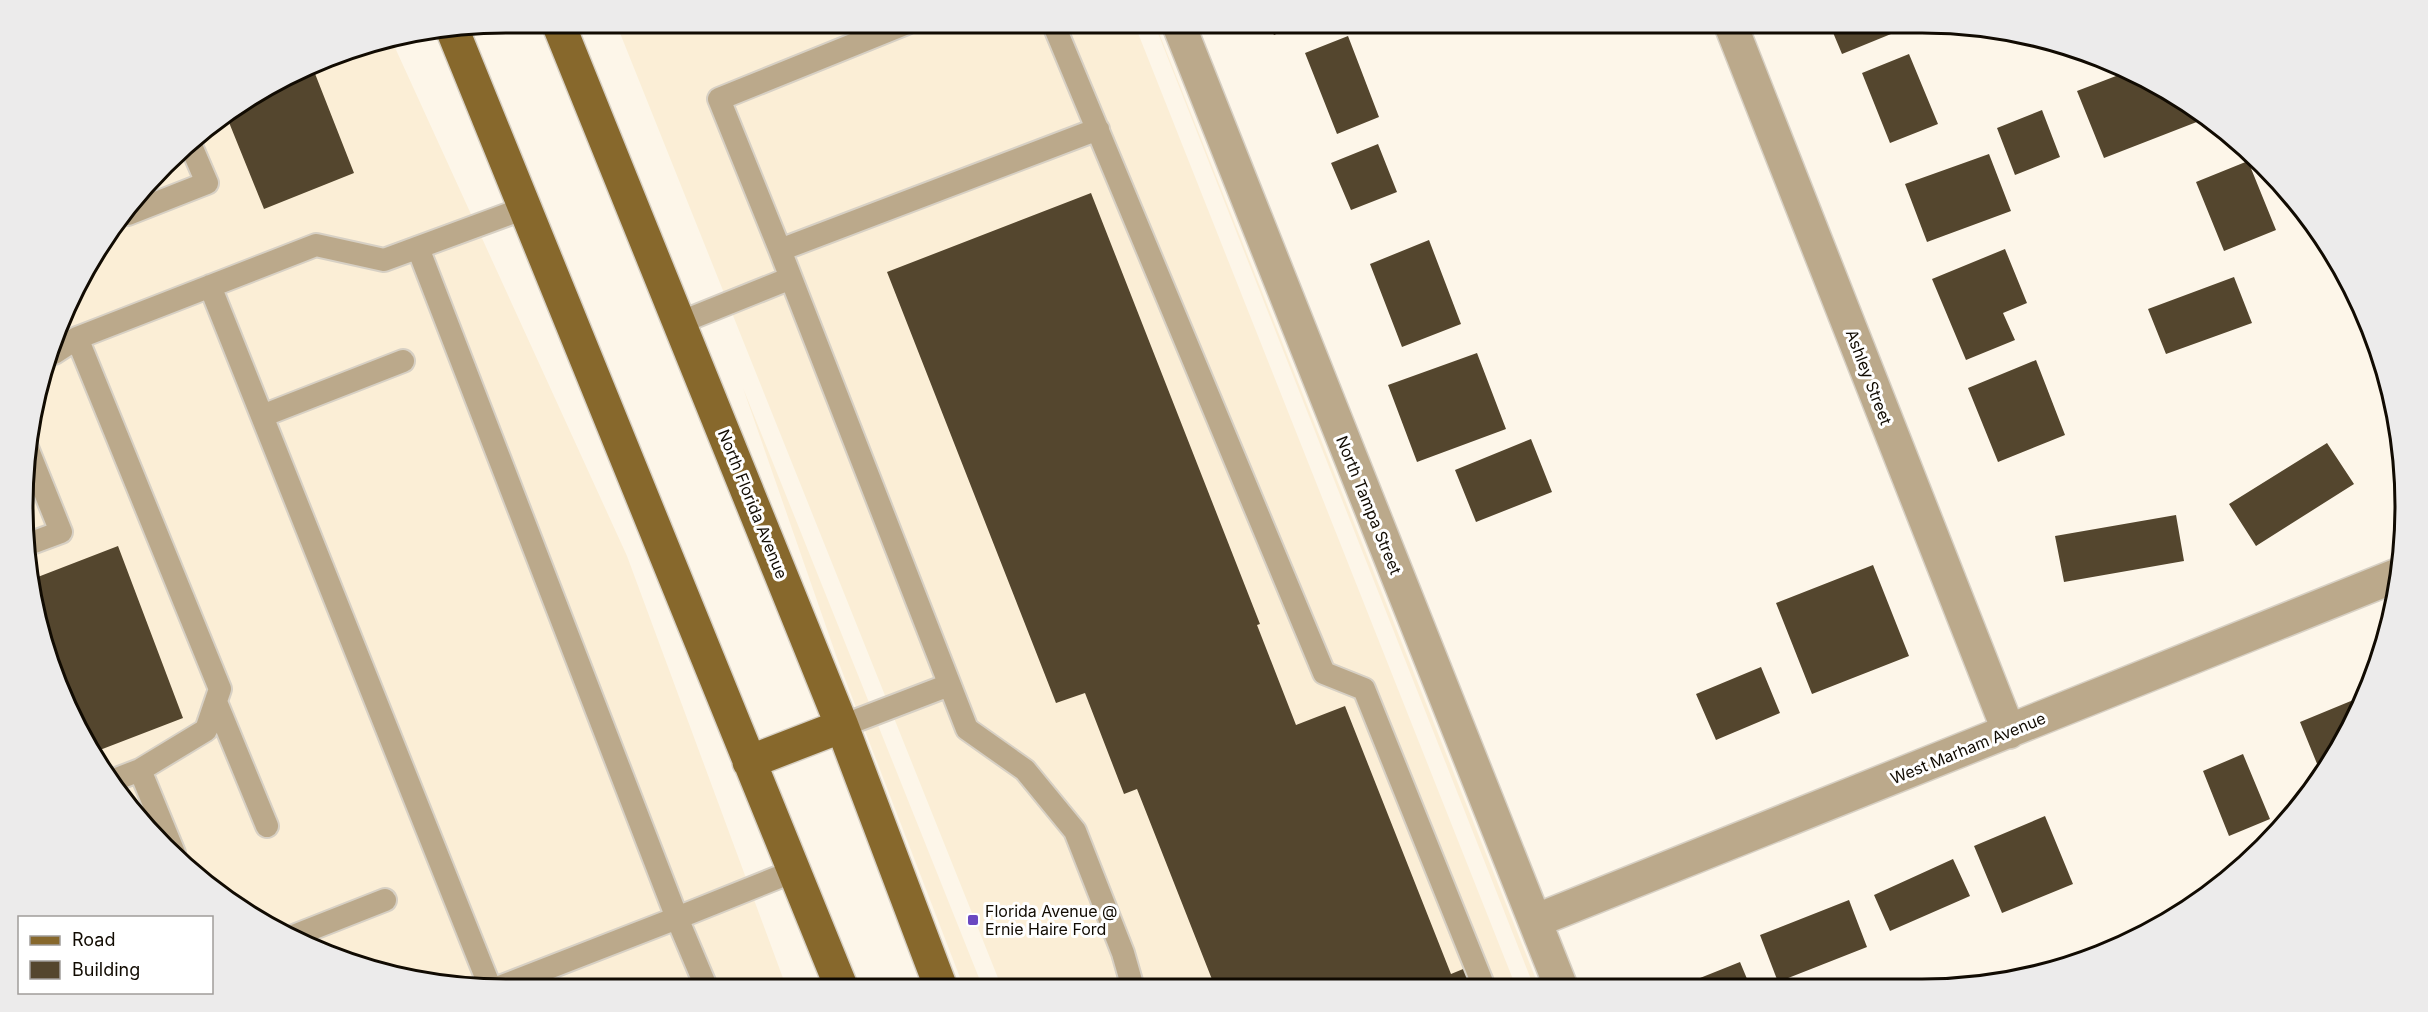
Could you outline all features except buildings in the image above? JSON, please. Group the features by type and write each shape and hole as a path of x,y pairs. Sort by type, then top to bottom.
{"main road":[{"name":"North Florida Avenue","path":"562,33 842,726 938,979"},
{"path":"455,36 836,979"},
{"path":"749,762 842,726"}],"street":[{"name":"North Tampa Street","path":"1182,33 1558,979"},
{"name":"Ashley Street","path":"1734,33 2009,732"},
{"name":"West Marham Avenue","path":"1535,921 2389,578"}],"lane":[{"path":"880,33 719,99 967,729 1025,770 1074,831 1124,953 1130,979"},
{"path":"1058,33 1324,673 1364,689 1481,979"},
{"path":"780,250 1098,129"},
{"path":"137,210 207,183 193,151"},
{"path":"60,349 77,338 316,245 384,260 525,208"},
{"path":"418,248 677,918 703,979"},
{"path":"679,323 791,278"},
{"path":"210,286 486,978"},
{"path":"77,338 220,689 206,730 140,770 119,778"},
{"path":"262,416 403,361"},
{"path":"34,542 61,532 35,467"},
{"path":"842,726 949,685"},
{"path":"216,702 267,826"},
{"path":"140,770 166,834"},
{"path":"520,979 794,871"},
{"path":"302,933 385,900"}],"shaded area":[{"path":"620,33 1138,33 1513,979 998,979"},
{"path":"1158,33 1536,979 1531,979"},
{"path":"395,47 627,556 783,979 475,978 444,975 384,963 325,943 269,916 243,899 194,862 150,818 96,742 69,687 58,658 42,598 37,568 33,506 37,444 42,414 58,354 69,325 96,269 113,243 150,194 194,150 269,96 325,69"},
{"path":"743,388 979,979 961,979 837,658"}],"place":[{"name":"Florida Avenue @ Ernie Haire Ford","path":"973,920"}]}
